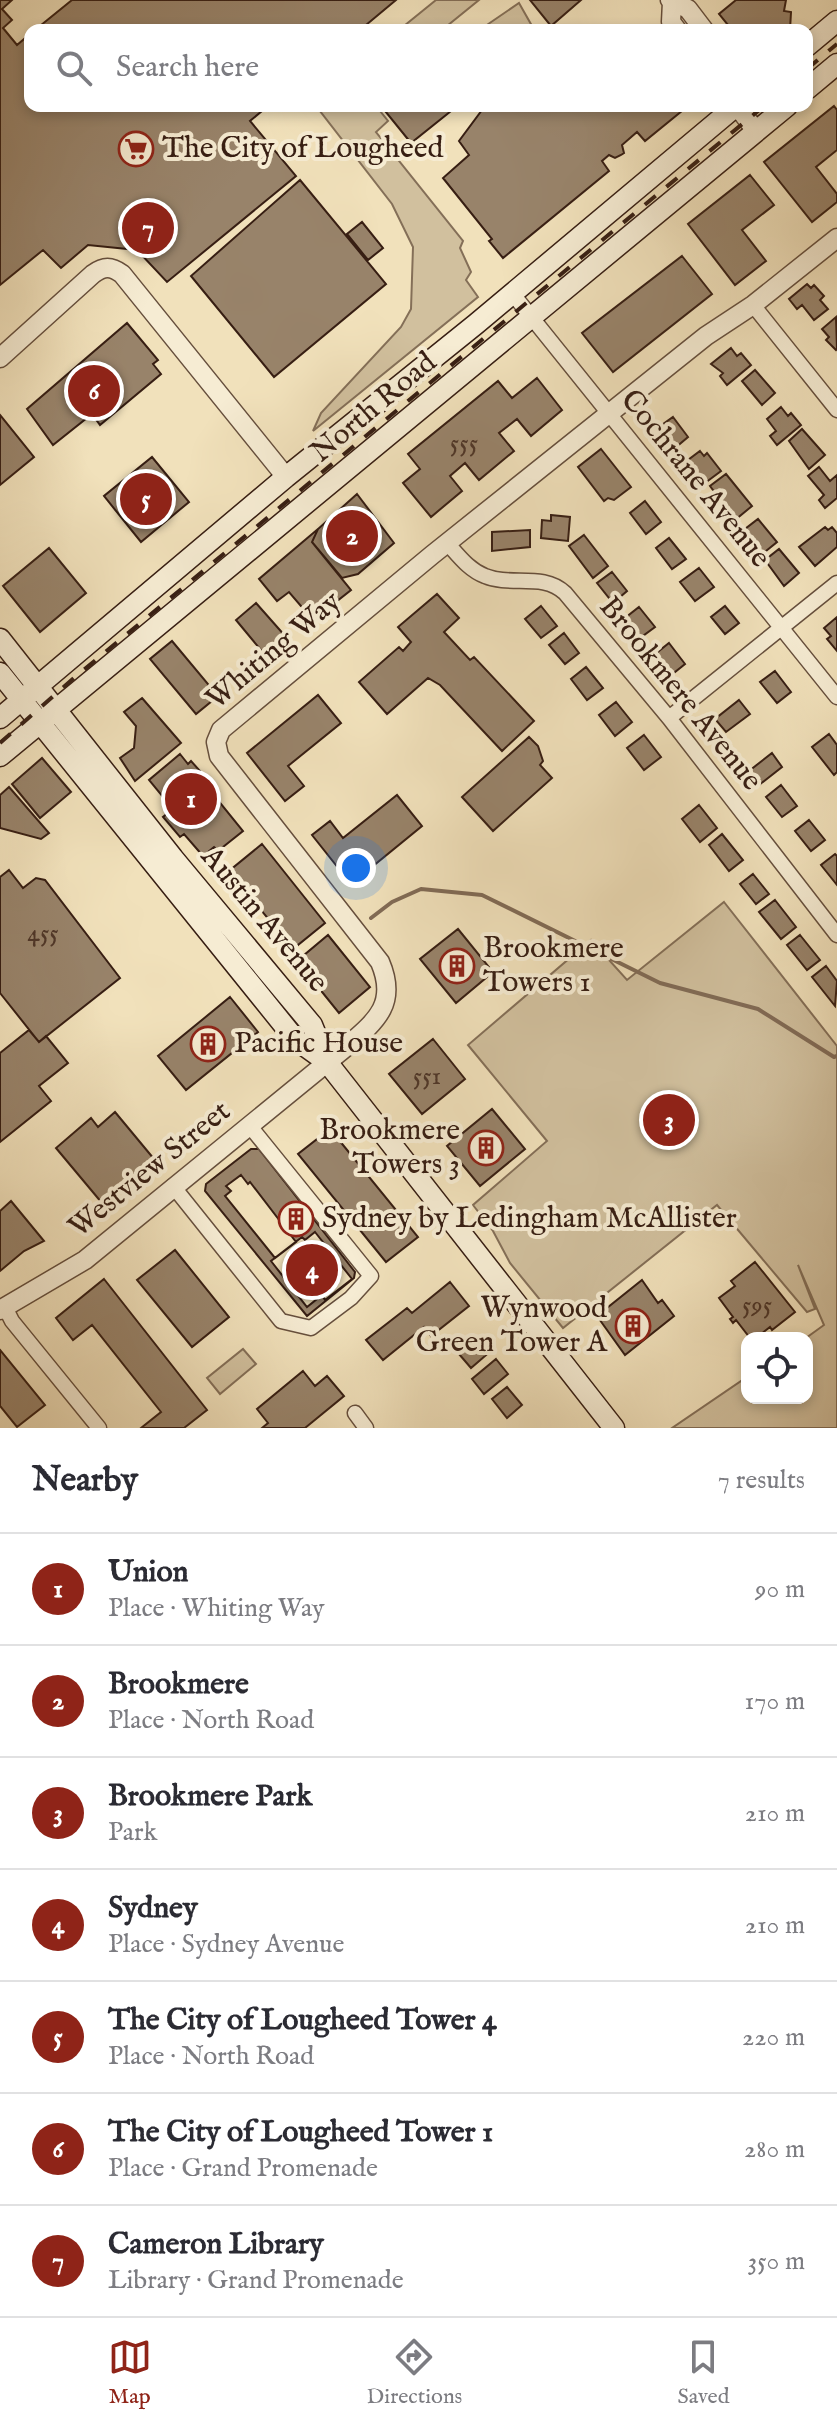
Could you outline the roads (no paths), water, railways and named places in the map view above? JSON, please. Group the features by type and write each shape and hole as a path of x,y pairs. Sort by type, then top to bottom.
{"main road":[{"path":"813,41 837,21"},
{"path":"813,84 837,64"},
{"name":"North Road","path":"0,718 729,112"},
{"name":"North Road","path":"0,756 532,317 770,115"},
{"name":"Austin Avenue","path":"0,639 56,709 166,864"},
{"name":"Austin Avenue","path":"0,673 39,723 312,1025 327,1062 614,1428"}],"street":[{"path":"672,24 671,1 688,9 699,24"},
{"name":"Whiting Way","path":"327,1062 378,1018 386,997 384,971 374,952 219,756 217,738 227,723 447,543 706,336 753,305 837,238"},
{"path":"0,358 93,274 102,268 115,269 286,477"},
{"name":"Cochrane Avenue","path":"512,293 837,697"},
{"path":"753,305 837,410"},
{"name":"Brookmere Avenue","path":"447,543 470,568 487,577 544,581 559,588 669,718 837,935"},
{"path":"669,718 837,583"},
{"name":"Westview Street","path":"2,1308 85,1260 327,1062"},
{"path":"173,1186 281,1321 311,1328 351,1298 371,1276 249,1125"},
{"path":"2,1308 99,1428"},
{"path":"355,1413 366,1428"}],"waterway":[{"path":"371,918 392,902 421,889 482,895 660,983 758,1009 837,1056"}],"railway":[{"path":"813,64 837,44"},
{"path":"0,743 74,678 757,112"}],"place":[{"name":"The City of Lougheed","path":"136,149"},
{"name":"Cameron Library","path":"148,228"},
{"name":"The City of Lougheed Tower 1","path":"94,391"},
{"name":"The City of Lougheed Tower 4","path":"146,499"},
{"name":"Brookmere","path":"352,536"},
{"name":"Union","path":"191,799"},
{"name":"Brookmere Towers 1","path":"457,966"},
{"name":"Pacific House","path":"208,1044"},
{"name":"Brookmere Park","path":"669,1120"},
{"name":"Brookmere Towers 3","path":"486,1148"},
{"name":"Sydney by Ledingham McAllister","path":"296,1219"},
{"name":"Sydney","path":"312,1270"},
{"name":"Wynwood Green Tower A","path":"633,1326"}]}
